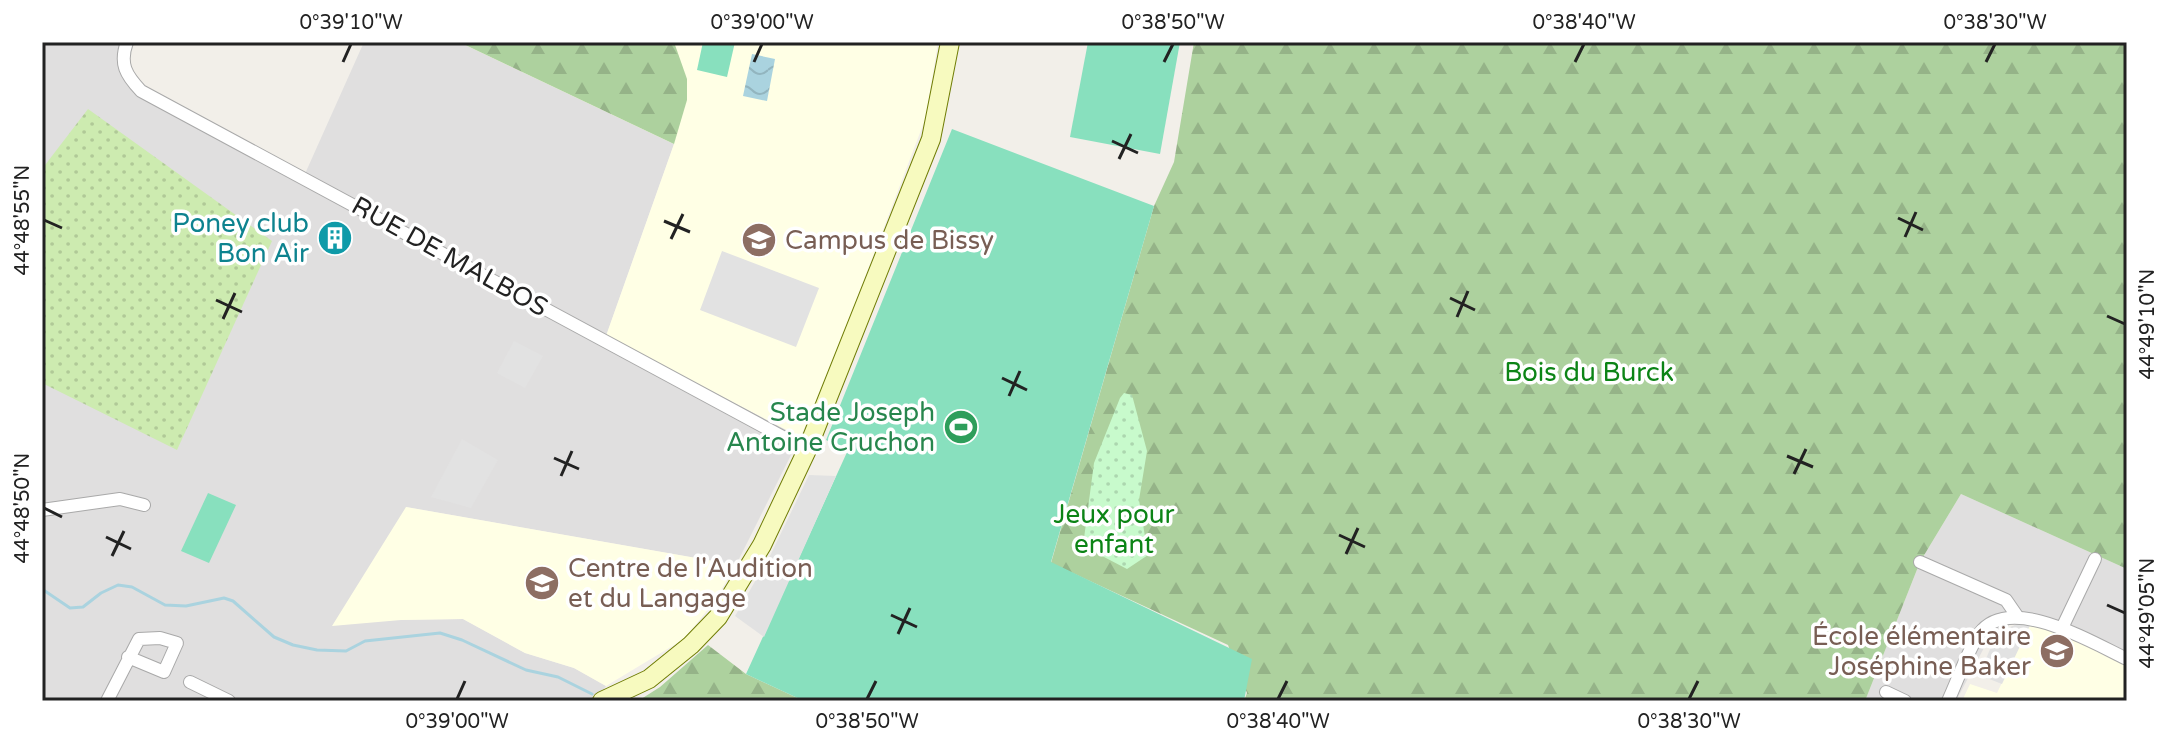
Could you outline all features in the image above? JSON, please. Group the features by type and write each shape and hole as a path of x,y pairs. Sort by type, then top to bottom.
{"main road":[{"path":"606,699 649,679 691,645 718,617 762,545 807,450 931,139 950,42"}],"street":[{"name":"RUE DE MALBOS","path":"127,42 123,53 125,74 141,91 807,450"},
{"path":"42,510 120,499 134,500 144,505"},
{"path":"2062,628 2095,559"},
{"path":"1920,562 2006,600 2017,616"},
{"path":"1948,701 1980,632 2007,617 2017,616 2062,628 2127,659"},
{"path":"107,701 128,657"},
{"path":"190,682 229,701"},
{"path":"1886,692 1905,701"}],"shaded area":[{"path":"42,42 127,42 123,53 141,90 304,176 364,42 459,42 674,144 606,336 800,437 736,565 406,507 401,620 463,619 525,653 574,668 606,686 596,701 42,701"},
{"name":"Campus de Bissy","path":"459,42 938,42 926,117 817,403 800,437 606,336 674,144"},
{"path":"722,251 819,288 796,347 700,310"},
{"path":"514,341 543,356 525,388 497,373"},
{"path":"462,439 498,460 471,508 431,497"},
{"path":"809,475 836,476 764,637 735,616 771,554"},
{"path":"1961,494 2127,569 2127,663 2059,631 2017,622 1996,631 1956,701 1865,701 1920,562"},
{"name":"Centre de l'Audition et du Langage","path":"406,507 736,565 714,602 684,639 606,686 574,668 525,653 463,619 332,626"},
{"path":"2019,623 2031,623 2002,684 1979,675 1997,633"},
{"name":"École élémentaire Joséphine Baker","path":"2031,623 2067,636 2127,666 2127,701 1962,701 1970,684 1997,693"}],"green space":[{"path":"459,42 674,42 687,79 687,100 674,144"},
{"path":"703,42 735,42 727,77 697,70"},
{"path":"1088,42 1180,42 1160,154 1070,137"},
{"name":"Bois du Burck","path":"1194,42 2127,42 2127,569 1961,494 1920,562 1865,701 1244,701 1247,693 1228,645 1051,563 1154,206 1174,162"},
{"path":"88,109 272,241 177,450 42,383 42,169"},
{"name":"Stade Joseph Antoine Cruchon","path":"952,129 1154,206 1051,562 1252,659 1244,701 804,701 746,674 848,450 826,440"},
{"name":"Jeux pour enfant","path":"1124,393 1132,395 1147,451 1139,500 1148,555 1127,569 1083,546 1094,463"},
{"path":"208,493 236,505 209,563 181,551"},
{"path":"708,645 746,674 804,701 638,701 660,687"}],"water":[{"path":"752,54 775,59 767,101 743,96"}],"waterway":[{"path":"42,589 70,608 83,607 118,585 132,587 165,605 186,606 224,598 233,601 274,637 317,650 346,651 365,641 440,633 526,670 558,677 592,694"}],"place":[{"name":"Poney club Bon Air","path":"335,238"},
{"name":"Campus de Bissy","path":"759,240"},
{"name":"Stade Joseph Antoine Cruchon","path":"961,427"},
{"name":"Centre de l'Audition et du Langage","path":"542,583"},
{"name":"École élémentaire Joséphine Baker","path":"2057,651"}]}
